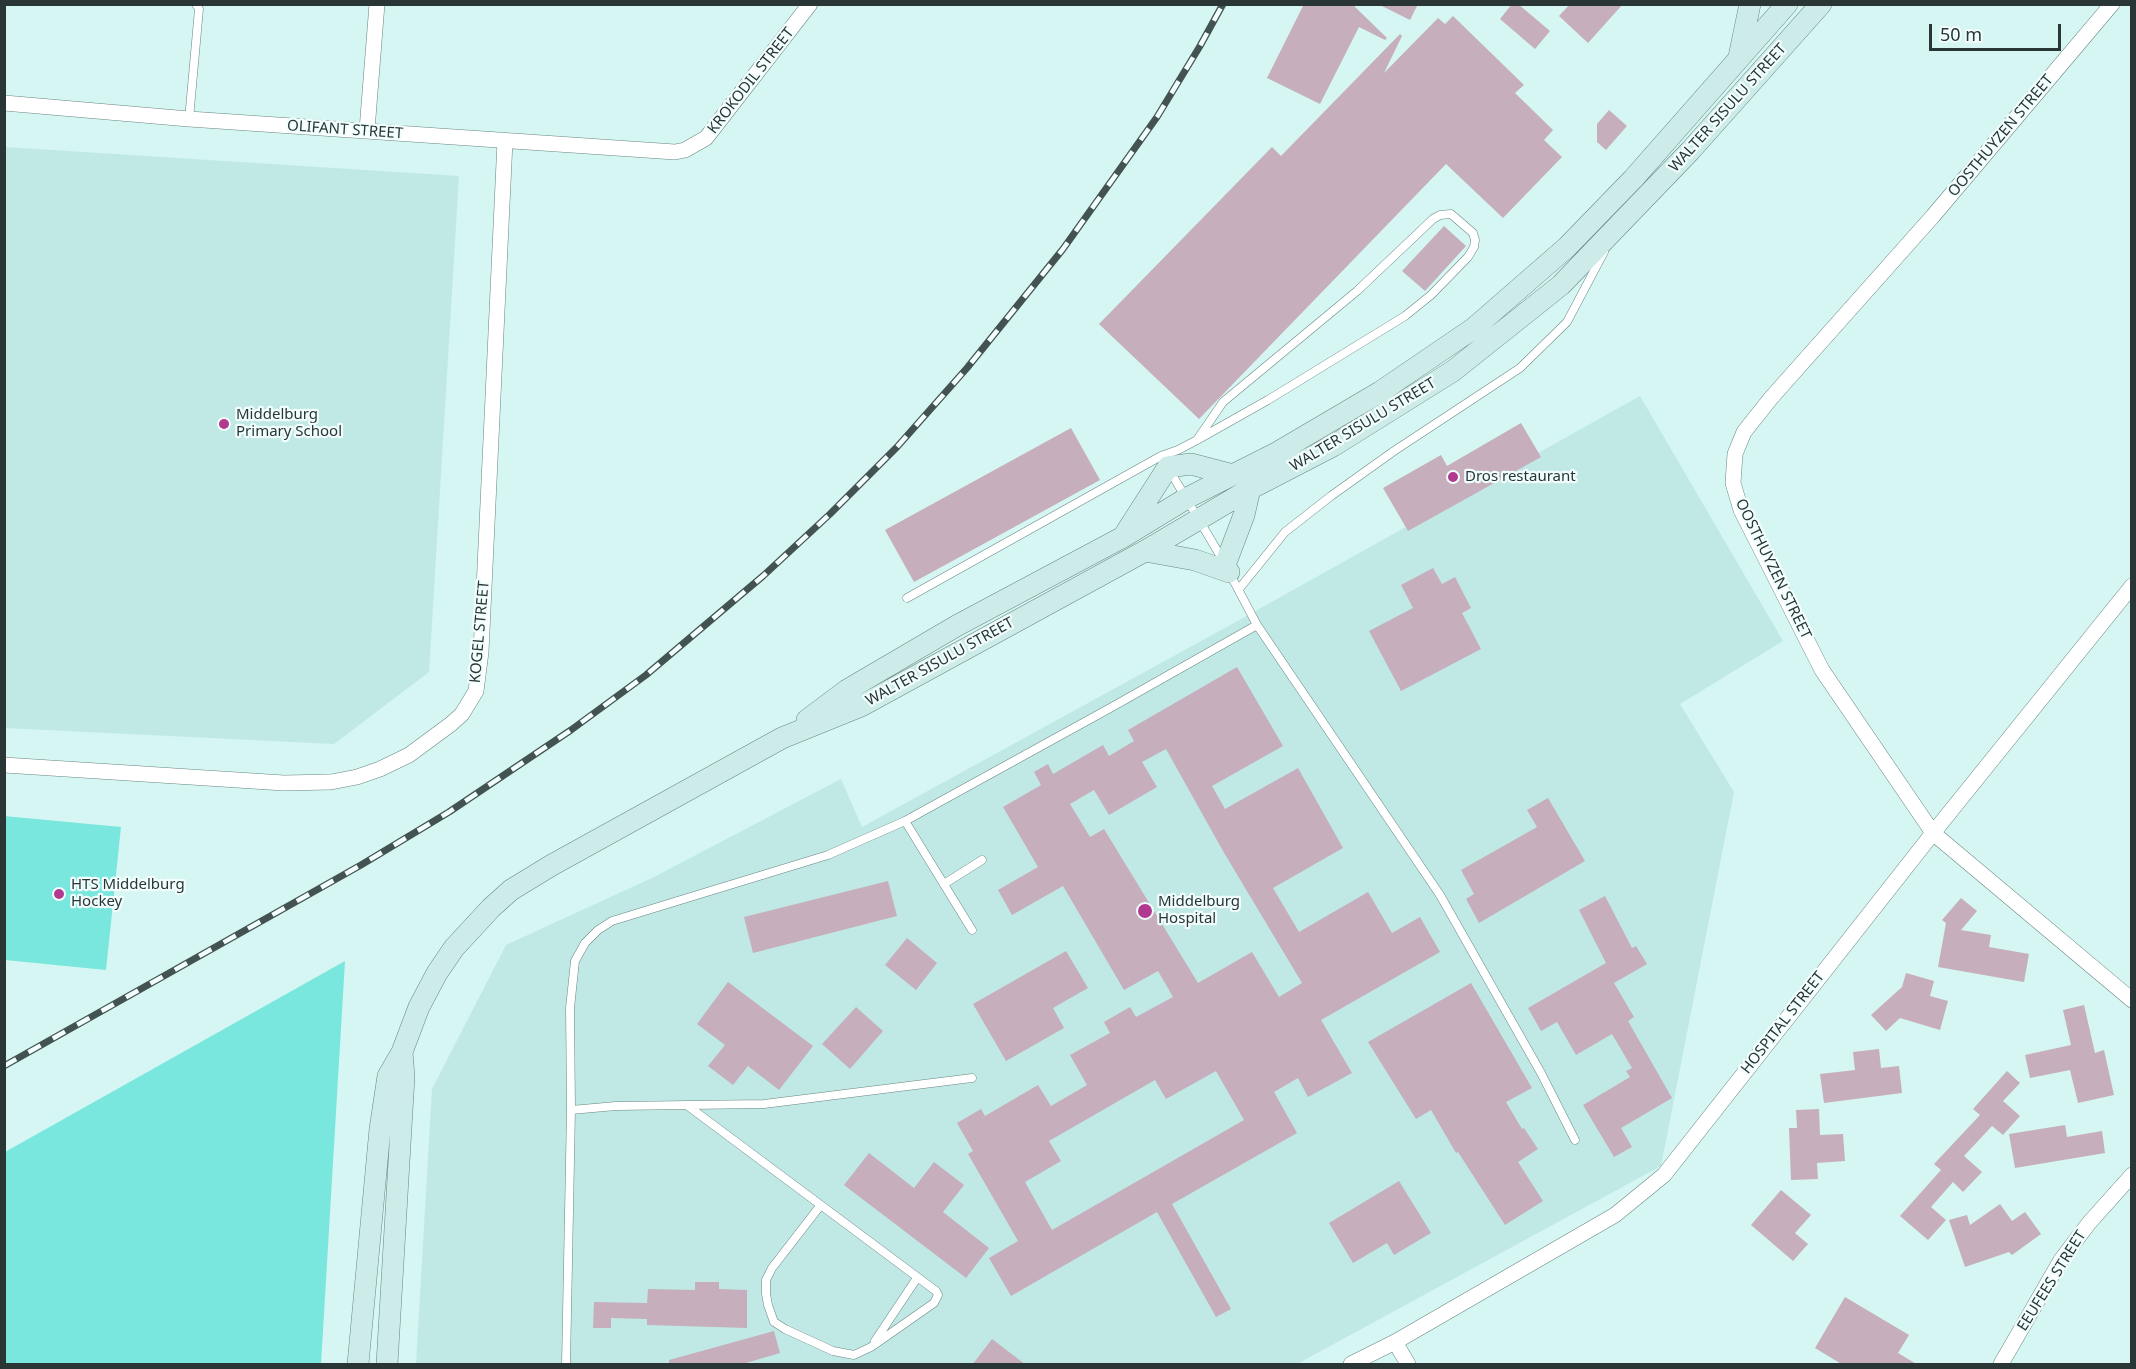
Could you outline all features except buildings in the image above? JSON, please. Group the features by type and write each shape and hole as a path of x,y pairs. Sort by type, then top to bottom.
{"main road":[{"path":"1738,61 1750,4"},
{"name":"WALTER SISULU STREET","path":"782,738 847,690 958,625 1123,537 1187,498 1278,452 1380,392 1474,328 1567,247 1633,179 1738,61 1798,9"},
{"name":"WALTER SISULU STREET","path":"358,1365 380,1129 388,1076 402,1052 419,1007 454,948 471,928 511,890 782,738 861,706 1145,551 1250,489 1333,446 1453,371 1561,285 1615,230 1690,151 1798,9"},
{"path":"1123,537 1165,462 1191,464 1233,475"},
{"path":"1145,551 1195,560 1231,575 1250,489"},
{"path":"387,1365 404,1077 402,1052"}],"street":[{"path":"367,130 377,4"},
{"name":"KROKODIL STREET","path":"686,150 706,138 714,129 810,4"},
{"name":"OOSTHUYZEN STREET","path":"2112,4 1933,216 1744,432 1735,454 1733,483 1741,510 1822,670 1933,833 2132,1000"},
{"name":"OLIFANT STREET","path":"4,103 189,119 505,141 675,152 686,150"},
{"name":"KOGEL STREET","path":"4,765 284,783 331,782 372,771 409,755 462,714 476,691 480,652 505,141"},
{"name":"HOSPITAL STREET","path":"1351,1365 1615,1215 1664,1175 1933,833 2132,586"},
{"name":"EEUFEES STREET","path":"2001,1365 2061,1260 2089,1222 2132,1175"},
{"path":"1395,1342 1408,1365"}],"lane":[{"path":"189,119 199,9 196,4"},
{"path":"907,598 1165,462 1197,440 1268,400 1405,316 1431,295 1468,257 1474,247 1473,233 1451,214 1440,215 1433,219 1356,291 1223,402 1197,440"},
{"path":"1231,575 1331,496 1394,451 1520,368 1567,322 1615,230"},
{"path":"1165,462 1231,575 1257,625 1440,895 1541,1073 1575,1140"},
{"path":"566,1365 571,1110 570,1008 575,961 585,943 598,930 612,921 634,912 707,893 828,855 905,821 1257,625"},
{"path":"905,821 972,930"},
{"path":"944,884 982,860"},
{"path":"571,1110 616,1106 764,1104 972,1078"},
{"path":"688,1106 936,1291 937,1299 924,1311 871,1347 854,1355 843,1354 774,1322 765,1294 766,1280 772,1268 820,1206"},
{"path":"871,1347 917,1278"}],"shaded area":[{"name":"Middelburg Primary School","path":"5,147 459,176 429,672 334,744 5,728"},
{"name":"Middelburg Hospital","path":"1640,396 1783,641 1680,704 1734,792 1661,1166 1297,1364 416,1364 432,1089 506,945 654,877 841,779 862,827 1243,618"},
{"name":"HTS Middelburg Hockey","path":"4,816 121,827 106,970 5,960"},
{"path":"345,961 321,1364 5,1364 5,1152"}],"railway":[{"path":"4,1066 361,865 449,812 571,730 646,675 763,576 830,514 897,447 967,368 1063,249 1157,117 1223,4"}],"place":[{"name":"Middelburg Primary School","path":"224,424"},
{"name":"Dros restaurant","path":"1453,477"},
{"name":"HTS Middelburg Hockey","path":"59,894"},
{"name":"Middelburg Hospital","path":"1145,911"}]}
